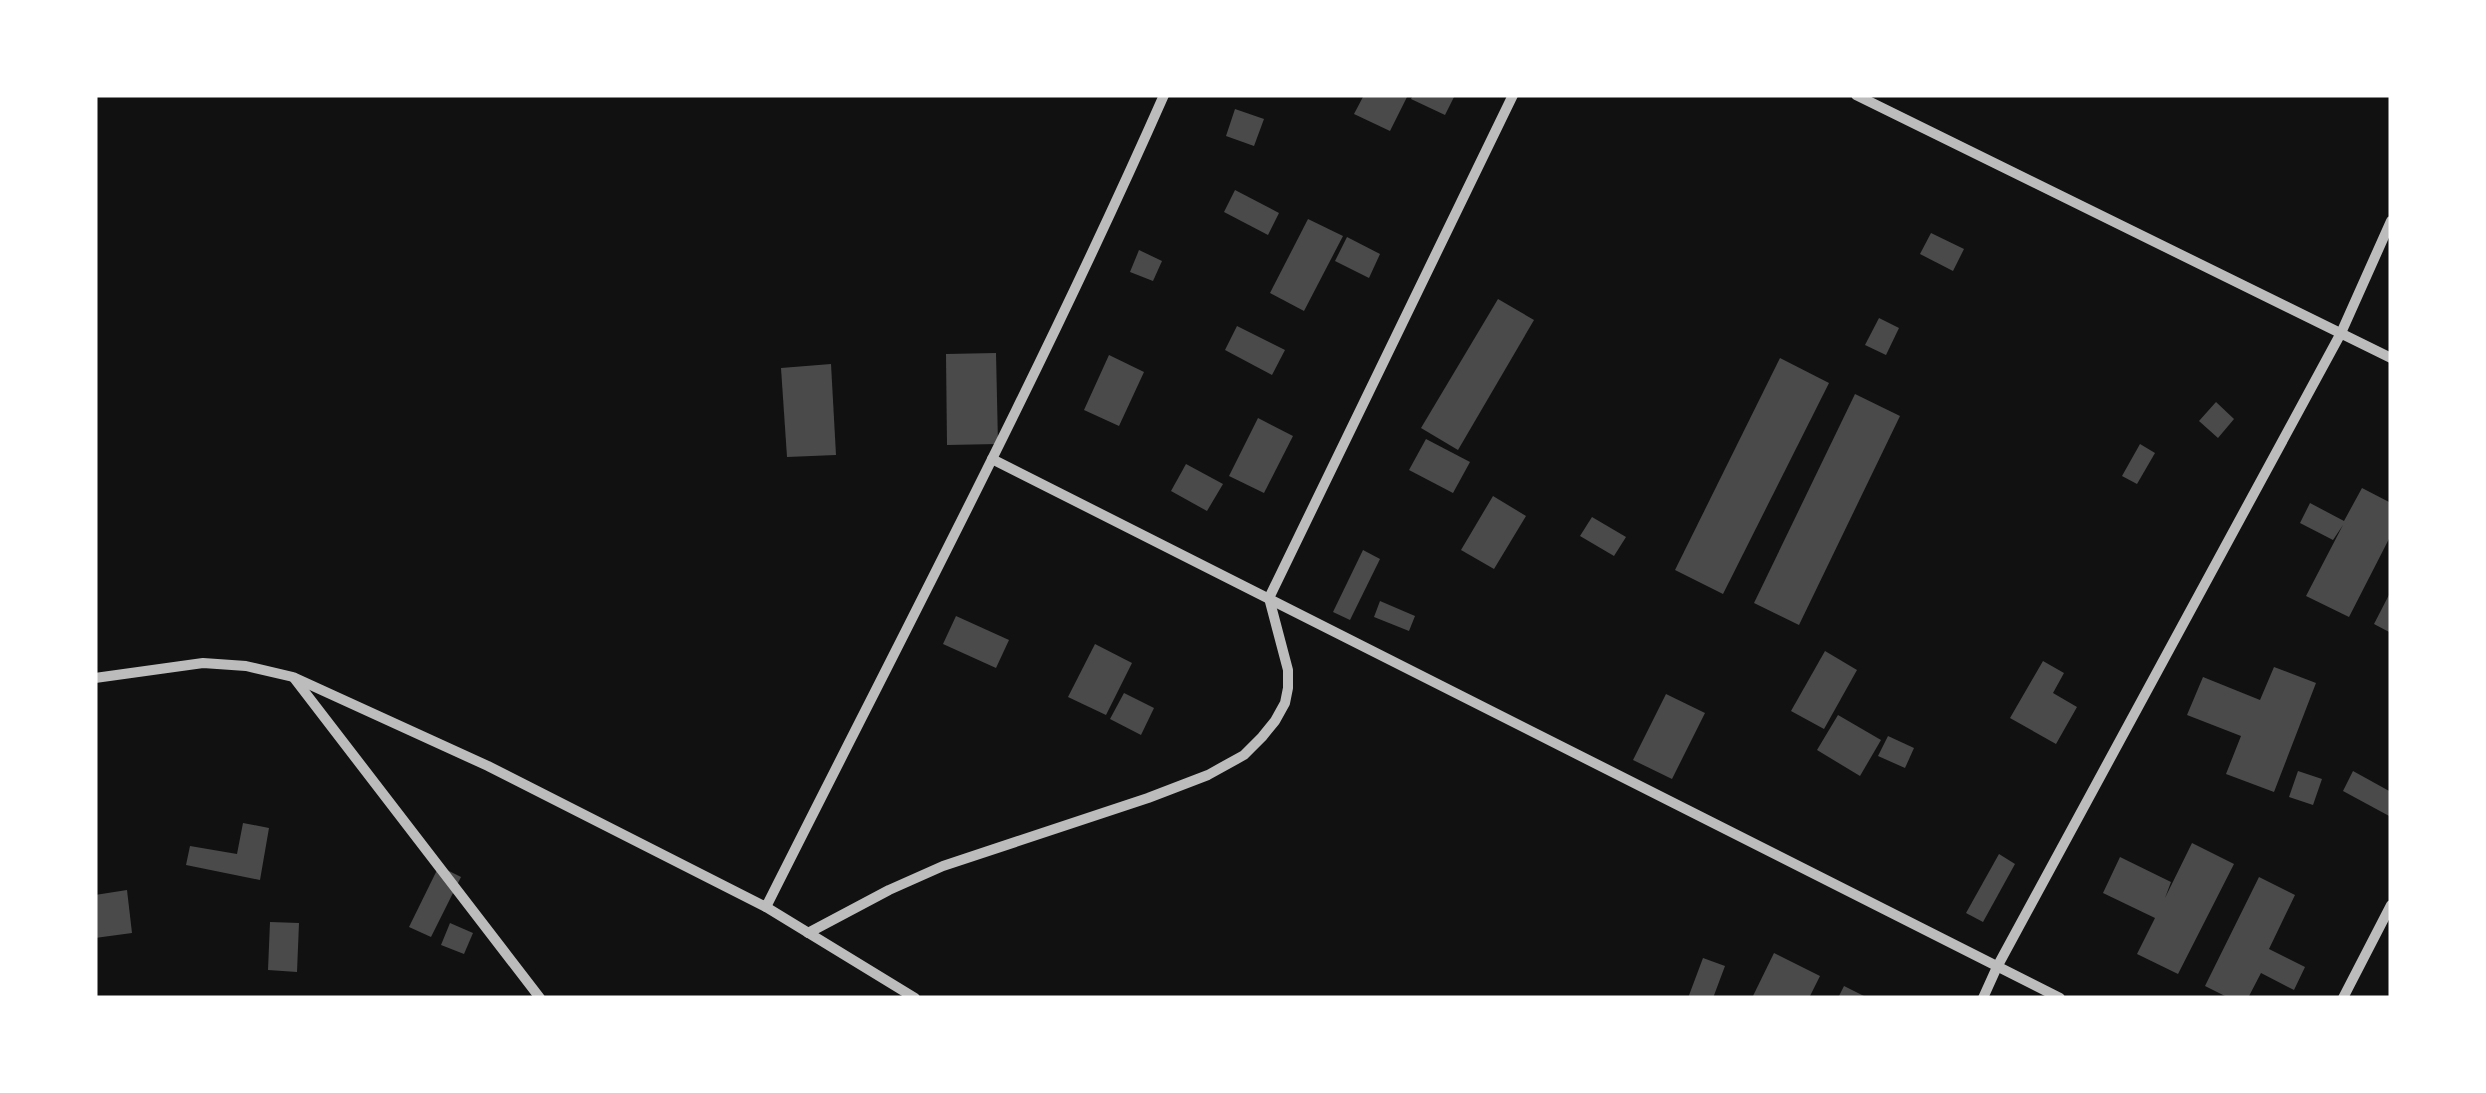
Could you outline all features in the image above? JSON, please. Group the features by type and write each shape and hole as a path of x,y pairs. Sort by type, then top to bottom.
{"street":[{"path":"766,908 992,459 1164,95"},
{"path":"808,933 943,866 1208,775 1244,754 1262,738 1285,704 1288,688 1288,670 1269,598 1513,95"},
{"path":"1856,95 2391,358"},
{"path":"1983,998 2341,332 2391,221"},
{"path":"992,459 2060,998"},
{"path":"95,678 204,663 246,666 293,677 488,766 766,908 915,998"},
{"path":"293,677 540,998"},
{"path":"2343,998 2391,904"}],"building":[{"path":"1364,95 1408,95 1390,131 1354,114"},
{"path":"1413,95 1455,95 1445,115 1411,99"},
{"path":"1235,109 1264,119 1254,146 1226,136"},
{"path":"1235,190 1279,213 1268,235 1224,212"},
{"path":"1308,219 1343,236 1304,311 1270,293"},
{"path":"1931,233 1964,249 1953,271 1920,254"},
{"path":"1347,237 1380,254 1369,278 1335,261"},
{"path":"1139,250 1162,261 1153,281 1130,272"},
{"path":"1498,299 1534,320 1458,450 1421,428"},
{"path":"1879,318 1899,328 1886,355 1865,345"},
{"path":"1237,326 1285,350 1272,375 1225,350"},
{"path":"996,353 998,444 947,445 946,354"},
{"path":"1109,355 1144,372 1119,426 1084,410"},
{"path":"1780,358 1829,383 1723,594 1675,570"},
{"path":"831,364 836,455 787,457 781,368"},
{"path":"1855,394 1900,416 1799,625 1754,603"},
{"path":"2216,402 2234,419 2218,438 2199,421"},
{"path":"1258,418 1293,436 1264,493 1229,476"},
{"path":"1426,439 1470,462 1453,493 1409,470"},
{"path":"2140,444 2155,453 2137,484 2122,476"},
{"path":"1186,464 1223,484 1207,511 1171,491"},
{"path":"2362,488 2391,503 2391,535 2349,617 2306,596 2343,525 2333,540 2300,523 2310,503 2344,521"},
{"path":"1493,496 1526,516 1494,569 1461,550"},
{"path":"1592,517 1626,537 1614,556 1580,536"},
{"path":"1363,550 1380,559 1350,620 1333,612"},
{"path":"2391,591 2391,633 2374,624"},
{"path":"1380,601 1415,616 1409,631 1374,617"},
{"path":"956,616 1009,640 996,668 943,644"},
{"path":"1095,644 1132,663 1106,715 1068,697"},
{"path":"1825,651 1857,670 1824,729 1791,711"},
{"path":"2043,661 2064,673 2053,693 2077,707 2056,744 2010,718"},
{"path":"2274,667 2316,683 2274,792 2226,774 2241,736 2187,715 2203,677 2260,700"},
{"path":"1124,693 1154,708 1141,735 1110,719"},
{"path":"1666,694 1705,713 1672,779 1633,760"},
{"path":"1838,715 1881,740 1860,776 1817,750"},
{"path":"1888,736 1914,748 1905,768 1878,756"},
{"path":"2298,771 2322,779 2313,805 2289,797"},
{"path":"2353,771 2391,792 2391,817 2343,791"},
{"path":"243,823 269,828 260,880 186,865 190,846 237,854"},
{"path":"2192,843 2234,864 2178,974 2137,954 2155,918 2103,893 2120,857 2171,882 2165,898"},
{"path":"1999,854 2015,864 1983,922 1966,913"},
{"path":"439,866 461,877 431,937 409,927"},
{"path":"2259,877 2295,895 2269,949 2305,967 2294,990 2261,973 2248,998 2229,998 2205,986"},
{"path":"127,890 132,933 95,938 95,895"},
{"path":"270,922 299,923 297,972 268,970"},
{"path":"450,923 473,933 464,954 441,945"},
{"path":"1774,953 1820,976 1809,998 1752,998"},
{"path":"1703,958 1725,966 1713,998 1688,998"},
{"path":"1844,986 1868,998 1838,998"}]}
